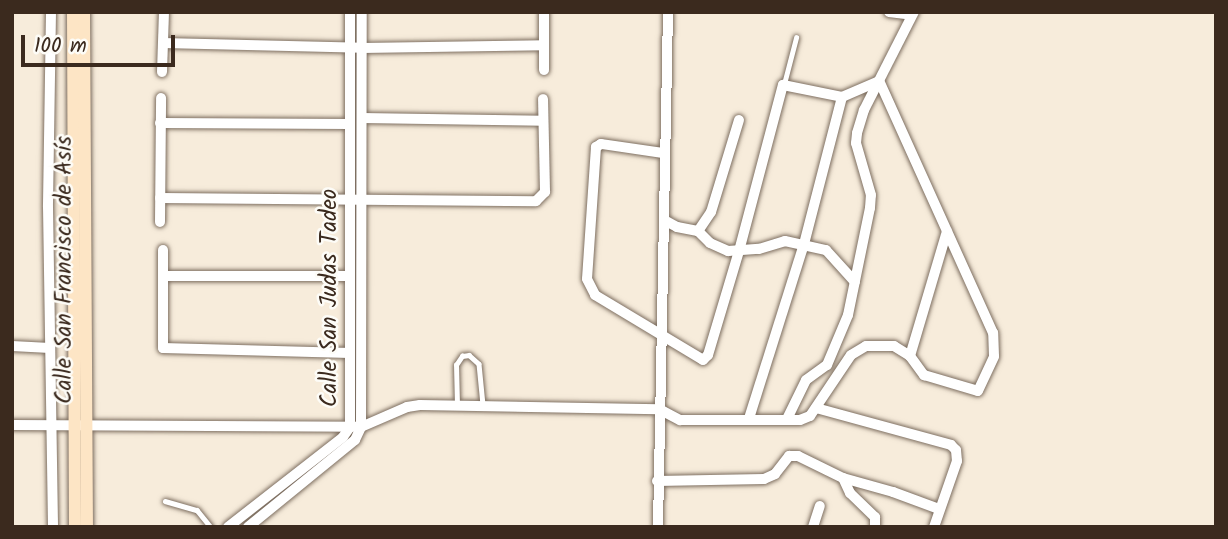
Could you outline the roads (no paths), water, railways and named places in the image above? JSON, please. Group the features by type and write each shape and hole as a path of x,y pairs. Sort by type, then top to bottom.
{"main road":[{"name":"Calle San Francisco de Asís","path":"73,12 81,424 87,527"},
{"name":"Calle San Francisco de Asís","path":"75,527 81,424 84,12"}],"street":[{"name":"Calle San Francisco de Asís","path":"51,12 50,348 53,527"},
{"path":"162,72 164,12"},
{"name":"Calle San Judas Tadeo","path":"232,526 343,437 350,427 350,12"},
{"name":"Calle San Judas Tadeo","path":"248,527 355,440 361,427 362,12"},
{"path":"544,12 544,70"},
{"path":"658,527 663,153 668,12"},
{"path":"787,419 806,380 827,365 848,315 869,221 871,195 859,156 857,133 879,80 913,14 889,12"},
{"path":"163,43 349,47 544,45"},
{"path":"663,153 600,144 596,147 587,279 595,295 660,336 705,360 739,251 783,85 842,97 879,80"},
{"path":"12,425 361,427 407,407 457,405 659,409 676,420 805,419 816,408 857,348 894,345 911,356 924,375 978,391 994,356 993,333 879,80"},
{"path":"749,418 804,244 842,97"},
{"path":"160,222 161,98"},
{"path":"160,198 534,201 543,197 543,99"},
{"path":"362,118 544,121"},
{"path":"698,230 711,212 739,120"},
{"path":"160,123 350,124"},
{"path":"664,220 677,227 698,230 719,249 739,251 785,241 826,250 855,282"},
{"path":"911,356 947,231"},
{"path":"163,250 161,344 167,350 350,353"},
{"path":"163,276 350,275"},
{"path":"12,346 50,348"},
{"path":"816,408 951,445 956,450 957,461 934,527"},
{"path":"657,481 764,479 772,476 785,459 793,456 843,478 939,509"},
{"path":"843,478 850,493 875,517 875,527"},
{"path":"813,527 820,506"}],"lane":[{"path":"783,85 796,38"},
{"path":"457,405 456,365 462,356 469,355 480,364 483,406"},
{"path":"165,501 198,510 211,527"}]}
